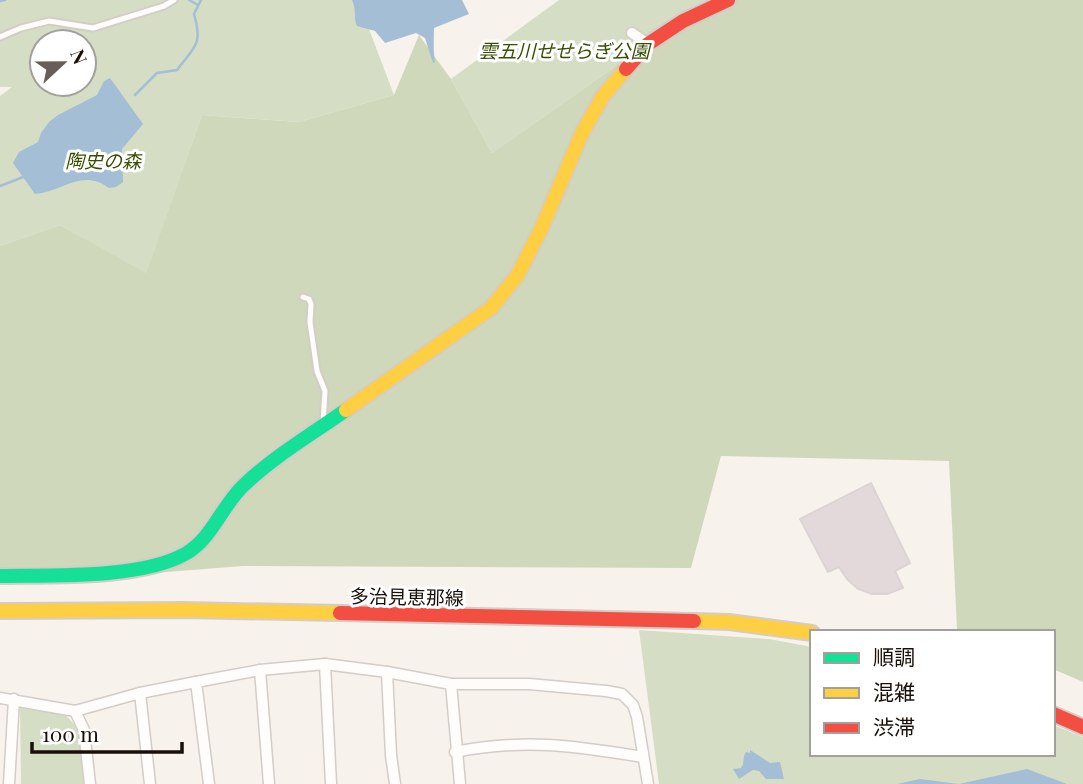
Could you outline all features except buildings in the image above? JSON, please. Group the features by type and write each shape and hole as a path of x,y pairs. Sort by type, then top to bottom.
{"street":[{"path":"0,576 92,573 162,563 186,555 201,543 227,503 244,484 475,321 503,295 530,252 582,133 603,96 648,44 683,21 728,0"},
{"path":"632,33 648,44"},
{"name":"多治見恵那線","path":"0,611 184,610 673,620 729,622 810,633"},
{"path":"325,664 331,784"},
{"path":"0,698 75,711 140,693 196,682 260,670 325,664 451,684 529,684 622,694 628,698 635,710 648,784"},
{"path":"260,670 269,784"},
{"path":"387,672 395,784"},
{"path":"196,682 209,784"},
{"path":"451,684 455,752 460,784"},
{"path":"140,693 150,784"},
{"path":"9,784 14,699"},
{"path":"75,711 84,730 90,784"},
{"path":"1055,715 1083,727"},
{"path":"455,752 527,743 586,748 643,757"}],"lane":[{"path":"0,37 20,28 49,21 93,28 164,6 174,0"},
{"path":"303,297 309,299 311,304 310,322 315,359 325,391 323,427"}],"green space":[{"name":"陶史の森","path":"0,0 358,0 394,95 299,122 202,115 146,274 60,225 0,246 0,96 12,87 0,87"},
{"name":"雲五川せせらぎ公園","path":"559,0 715,0 664,22 613,68 492,153 451,79"},
{"path":"715,0 1083,0 1083,682 1055,670 1055,630 957,629 949,461 721,456 691,568 243,566 0,585 0,246 60,225 146,273 202,115 299,122 394,95 419,35 451,79 492,153 613,68 664,22"},
{"path":"639,630 769,639 810,647 810,756 1055,756 1055,726 1083,737 1083,784 659,784"},
{"path":"20,704 60,713 74,725 81,744 85,784 21,784"}],"water":[{"path":"352,0 462,0 469,14 434,28 433,63 425,38 416,33 385,43 375,31 357,26"},
{"path":"110,78 143,124 122,149 123,182 109,188 99,182 81,181 35,194 13,163 19,152 38,142 49,122 58,115 91,98 98,98 104,81"},
{"path":"750,750 770,763 780,762 784,779 766,779 759,771 753,770 739,779 733,769 741,768 746,752 750,753"},
{"path":"1027,769 1067,784 959,784"},
{"path":"920,779 959,784 897,784"}],"waterway":[{"path":"0,1 5,0"},
{"path":"189,0 198,5"},
{"path":"135,95 157,73 177,70 193,50 198,32 194,14 201,0"},
{"path":"0,186 23,177"}],"traffic: fast":[{"path":"0,576 120,572 166,562 185,554 202,540 235,494 255,475 346,410"}],"traffic: slow":[{"path":"346,410 491,308 517,276 542,227 582,133 603,96 626,69"},
{"path":"0,611 340,613"},
{"path":"694,621 729,622 810,633"}],"traffic: jam":[{"path":"626,69 648,44 683,21 728,0"},
{"path":"340,613 694,621"},
{"path":"1055,715 1083,727"}]}
